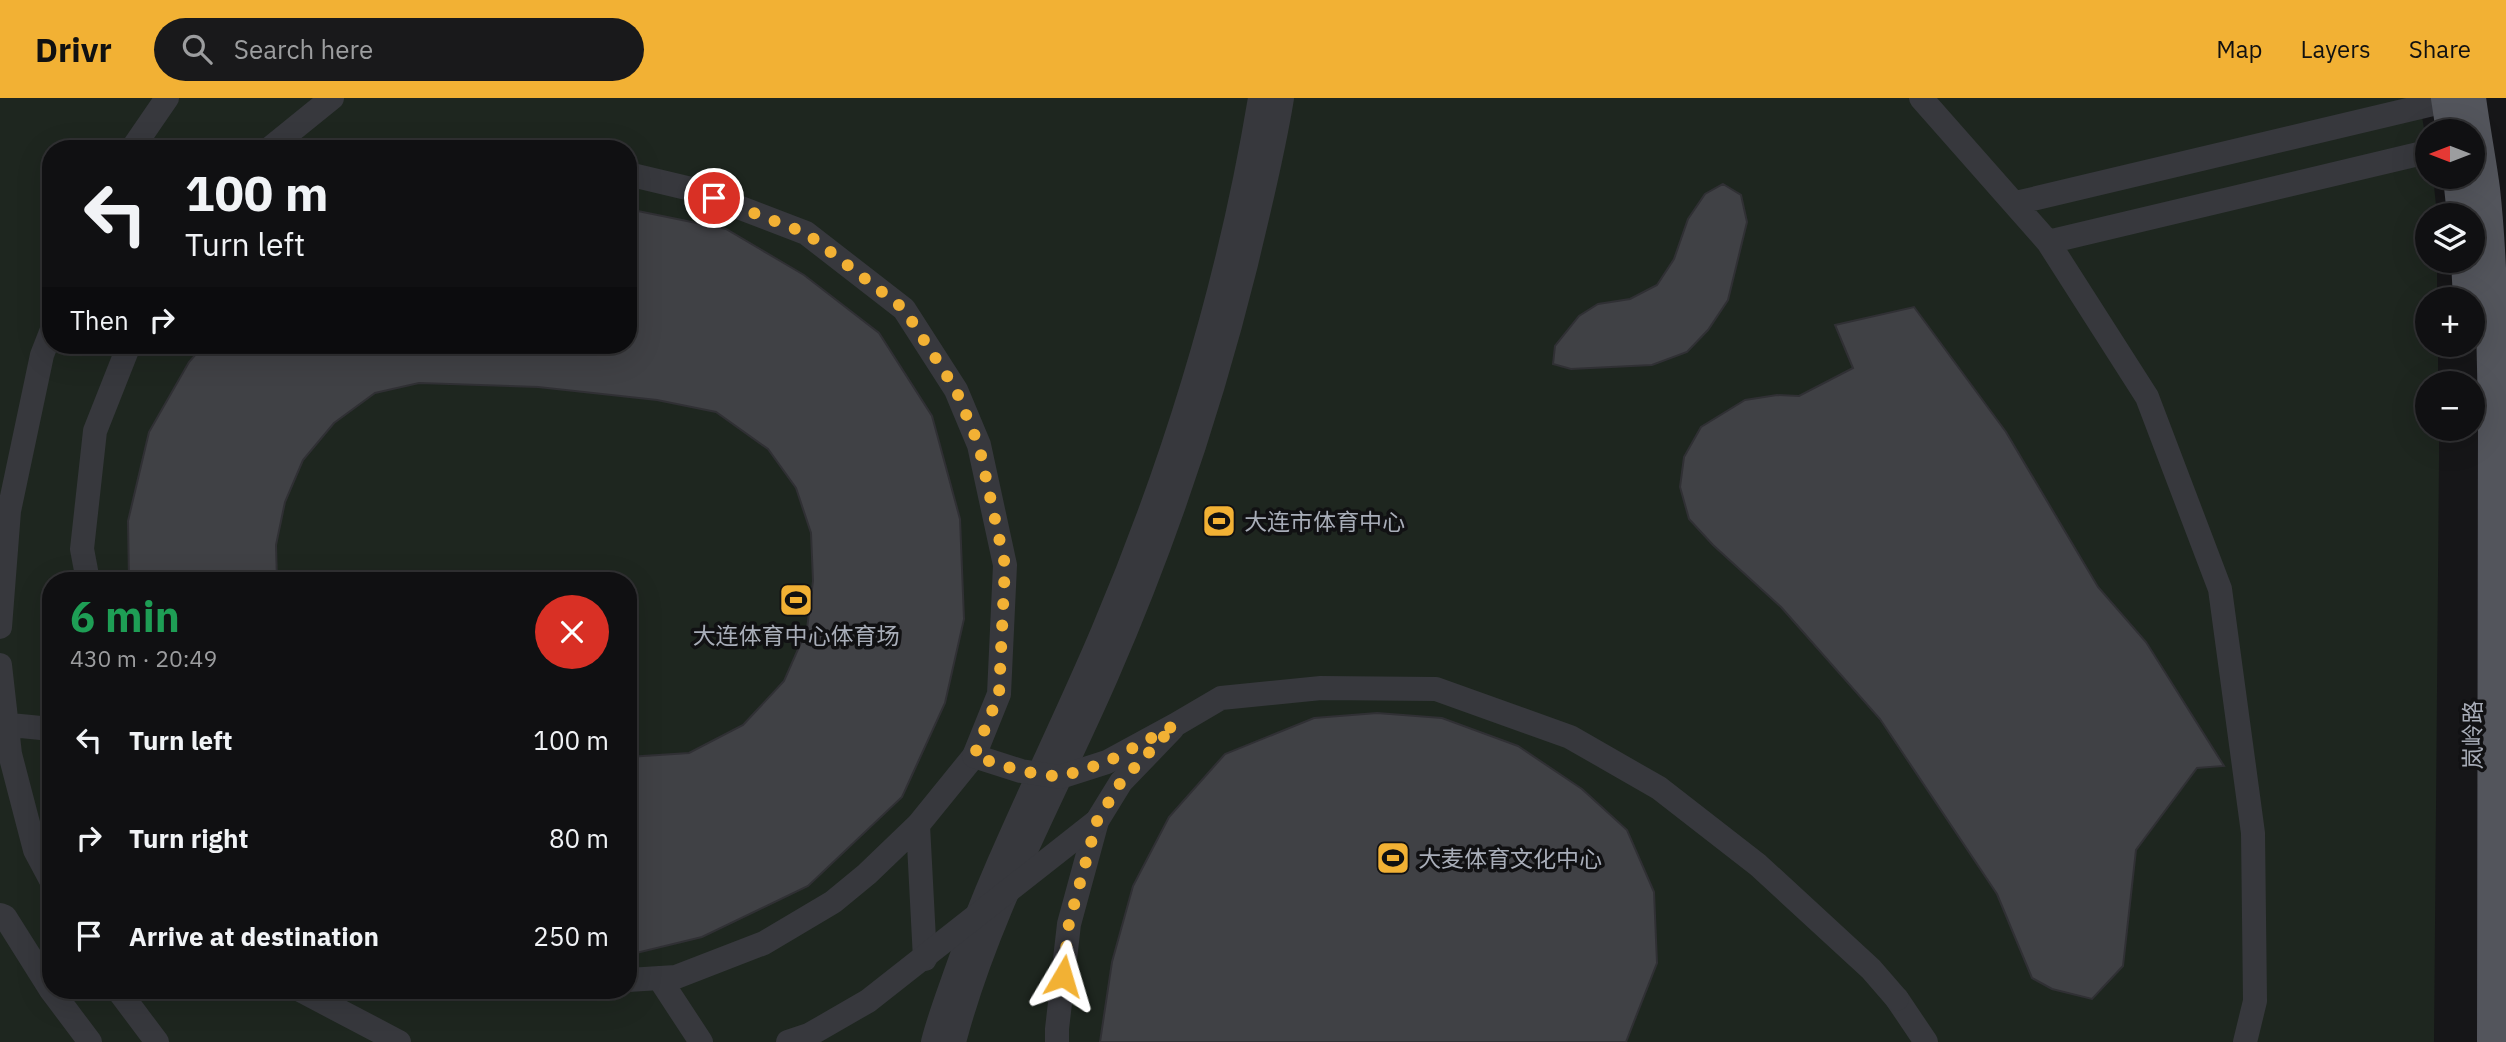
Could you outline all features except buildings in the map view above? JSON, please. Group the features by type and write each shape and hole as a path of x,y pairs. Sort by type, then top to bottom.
{"main road":[{"name":"岚岭路","path":"2456,99 2462,119"},
{"name":"岚岭路","path":"2484,189 2490,257 2500,563 2493,1042"},
{"name":"岚岭路","path":"2472,441 2472,1042"}],"street":[{"path":"138,140 167,98"},
{"path":"280,140 332,98"},
{"path":"933,1042 965,945 1002,852 1102,633 1138,546 1173,445 1216,300 1260,98"},
{"path":"954,1042 989,935 1151,571 1187,468 1226,345 1282,98"},
{"path":"1921,98 2048,242 2147,397 2220,589 2253,833 2255,1001 2245,1042"},
{"path":"2016,203 2456,99"},
{"path":"2048,242 2415,155"},
{"path":"637,176 691,189 806,233 904,309 956,390 979,446 1005,565 999,694 974,756 918,825 833,902 764,943 676,977 637,979"},
{"path":"0,627 9,511 42,354"},
{"path":"87,572 82,549 95,431 125,354"},
{"path":"0,665 2,722 34,850 42,864"},
{"path":"974,756 1020,771 1060,777 1107,762 1221,698 1321,688 1436,689 1570,737 1659,788 1747,857 1871,969 1897,999 1926,1042"},
{"path":"2,722 42,728"},
{"path":"1057,1042 1069,923 1097,821 1121,782 1175,725"},
{"path":"788,1042 809,1035 868,1001 925,959 965,923 1040,868 1097,821"},
{"path":"918,825 925,959"},
{"path":"0,915 5,917 42,976"},
{"path":"659,978 701,1042"},
{"path":"58,999 90,1042"},
{"path":"125,999 157,1042"},
{"path":"317,999 399,1042"}],"shaded area":[{"name":"大连市体育中心","path":"0,98 2419,98 2422,119 2415,119 2415,189 2434,189 2436,203 2415,203 2415,273 2437,273 2437,287 2415,287 2415,357 2438,357 2438,371 2415,371 2415,441 2439,441 2434,1042 0,1042"}],"place":[{"name":"大连市体育中心","path":"1219,521"},
{"name":"大连体育中心体育场","path":"796,600"},
{"name":"大麦体育文化中心","path":"1393,858"}],"route":[{"path":"714,198 806,233 904,309 956,390 979,446 1005,565 999,694 974,756 1020,771 1060,777 1107,762 1175,725 1121,782 1097,821 1069,923 1063,976"}]}
